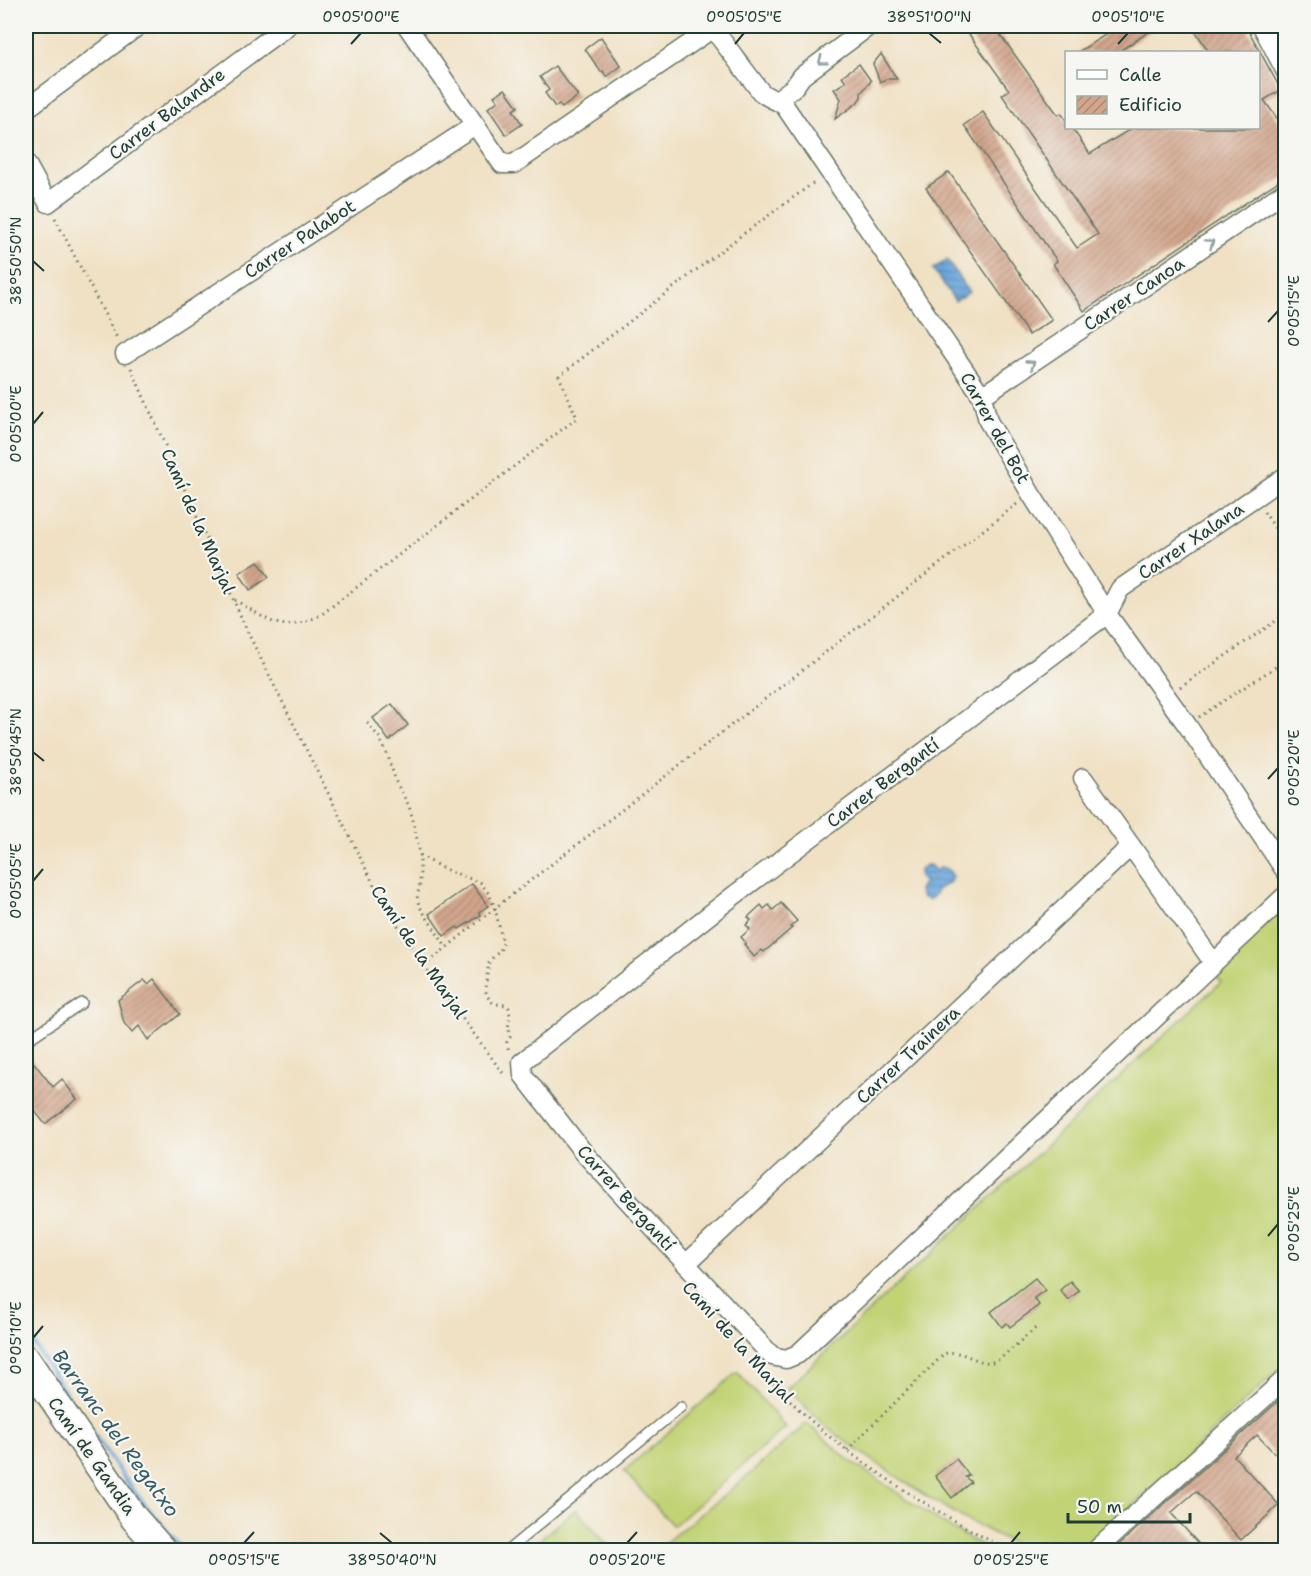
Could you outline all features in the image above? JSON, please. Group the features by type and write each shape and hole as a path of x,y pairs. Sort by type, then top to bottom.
{"main road":[{"name":"Camí de Gandia","path":"26,1359 134,1518 162,1551"}],"street":[{"path":"26,109 138,26"},
{"name":"Carrer Balandre","path":"48,203 287,26"},
{"path":"407,26 502,164 514,164 712,27"},
{"path":"777,100 794,87 802,76 869,26"},
{"path":"1262,26 1286,72"},
{"name":"Carrer del Bot","path":"712,27 761,92 784,105 982,396 988,421 1107,614 1187,725 1286,872"},
{"name":"Carrer Palabot","path":"124,354 475,125"},
{"path":"26,163 48,203"},
{"name":"Carrer Canoa","path":"982,396 1286,192"},
{"name":"Carrer Xalana","path":"1107,614 1120,589 1286,477"},
{"name":"Carrer Bergantí","path":"1107,614 732,897 522,1062 523,1075 584,1153 686,1264 772,1356 786,1359 798,1354 1286,895"},
{"path":"1083,778 1213,962"},
{"name":"Carrer Trainera","path":"686,1264 1131,846"},
{"path":"1096,1551 1286,1378"}],"lane":[{"path":"26,1041 82,1003"},
{"path":"508,1551 681,1407"}],"path":[{"path":"233,599 277,624 309,621 322,614 577,418 560,376 739,237 828,172"},
{"name":"Camí de la Marjal","path":"48,203 124,354 233,599 381,900 424,966 506,1077"},
{"path":"424,966 495,908 1031,494"},
{"path":"1254,498 1286,544"},
{"path":"1166,697 1286,614"},
{"path":"1187,725 1286,660"},
{"path":"368,723 379,737 396,782 409,806 420,855 420,883 417,899 446,947"},
{"path":"420,855 442,868 481,884 489,894 495,908 503,944 489,963 487,996 496,1004 506,1005 509,1008 510,1037 507,1042 507,1051 522,1062"},
{"path":"847,1450 944,1354 955,1351 982,1362 994,1363 1038,1326"},
{"name":"Camí de la Marjal","path":"759,1368 828,1436 861,1461 929,1506 1007,1551"}],"green space":[{"path":"1285,907 1285,1364 1085,1550 1026,1550 965,1519 920,1492 826,1427 787,1388 1221,982 1214,972"},
{"path":"737,1372 786,1427 673,1526 624,1471"},
{"path":"807,1423 850,1461 952,1529 990,1550 656,1550 744,1479"},
{"path":"576,1509 612,1550 527,1550"}],"water":[{"path":"947,260 969,292 955,301 933,269"},
{"path":"925,865 930,865 936,871 939,868 946,869 952,876 950,882 938,889 928,900 921,897 919,891 924,883 919,877 919,871"}],"building":[{"path":"963,26 994,26 1058,115 1061,113 1065,119 1065,129 1073,129 1090,154 1130,129 1260,129 1260,52 1281,90 1264,100 1286,131 1286,176 1084,311 1053,264 1057,261 964,125 983,112 1077,248 1098,234 1002,95 1009,90"},
{"path":"1119,26 1158,26 1120,51 1080,51"},
{"path":"1192,26 1246,26 1260,51 1208,51"},
{"path":"601,37 621,66 606,77 585,49"},
{"path":"881,54 897,79 886,79 880,82 873,64"},
{"path":"859,64 871,81 861,93 857,103 835,119 841,99 834,89 846,82 842,76"},
{"path":"555,66 578,96 562,108 559,104 555,107 545,93 549,90 540,77"},
{"path":"505,89 518,107 513,110 522,124 506,135 488,108 498,101 494,96"},
{"path":"949,172 1052,320 1029,335 926,188"},
{"path":"258,561 269,577 250,590 239,573"},
{"path":"392,704 408,725 389,741 373,718"},
{"path":"472,884 488,906 479,912 481,915 444,936 429,914"},
{"path":"781,903 797,921 764,952 762,950 754,957 741,937 750,929 746,925 751,920 748,917 761,905 764,909 769,905 773,910"},
{"path":"154,979 180,1014 148,1040 139,1026 132,1033 124,1023 118,1000 144,980 148,984"},
{"path":"26,1053 53,1087 62,1079 77,1099 45,1124 26,1100"},
{"path":"1035,1278 1045,1290 1034,1298 1039,1305 1010,1327 1007,1323 1002,1327 991,1312"},
{"path":"1070,1281 1079,1291 1068,1300 1060,1290"},
{"path":"1286,1394 1286,1465 1257,1435 1234,1456 1279,1505 1241,1540 1196,1491 1171,1513 1205,1551 1112,1551"},
{"path":"956,1459 969,1475 965,1477 971,1482 952,1498 935,1476"}],"waterway":[{"name":"Barranc del Regatxo","path":"26,1332 70,1400"},
{"name":"Barranc del Regatxo","path":"80,1415 132,1489 183,1550"}]}
